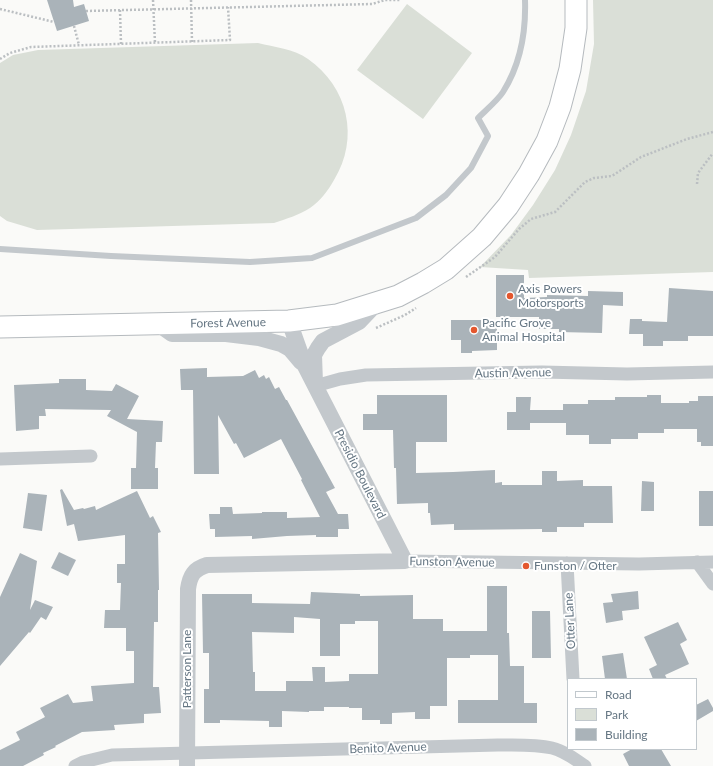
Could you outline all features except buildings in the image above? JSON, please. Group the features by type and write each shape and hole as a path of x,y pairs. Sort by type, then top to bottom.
{"main road":[{"name":"Forest Avenue","path":"0,327 289,322 337,315 398,296 423,283 454,274 508,206 529,174 547,141 560,107 570,69 576,28 576,0"}],"street":[{"name":"Presidio Boulevard","path":"315,386 314,356 323,341 359,322 377,303"},
{"name":"Presidio Boulevard","path":"289,322 304,366 405,562"},
{"path":"158,324 172,334 226,334 259,338 281,344 290,349 304,366"},
{"name":"Austin Avenue","path":"315,386 340,379 366,375 542,372 627,374 713,372"},
{"path":"0,459 91,456"},
{"name":"Funston Avenue","path":"194,573 197,569 207,564 405,562 639,564 713,562"},
{"path":"697,562 713,584"},
{"name":"Otter Lane","path":"567,563 574,678"},
{"name":"Patterson Lane","path":"187,760 188,589 194,573"},
{"name":"Benito Avenue","path":"75,766 83,762 112,755 187,760 498,745 552,748 580,759"}],"lane":[{"path":"0,249 110,256 250,262 312,258 416,218 446,195 471,168 488,136 478,118 503,93 515,70 524,30 525,0"}],"path":[{"path":"153,0 155,43"},
{"path":"191,0 192,42"},
{"path":"86,11 154,8 372,4 385,0 400,0"},
{"path":"0,59 10,52 31,46 230,40 228,7"},
{"path":"0,9 54,22"},
{"path":"120,10 121,44"},
{"path":"74,26 79,45"},
{"path":"454,274 495,257 525,224 531,220 555,212 585,182 594,178 612,176 640,157 687,139 713,132"},
{"path":"697,184 698,172 713,153"},
{"path":"370,330 405,315 418,307"}],"green space":[{"path":"593,0 713,0 713,272 529,278 528,270 480,267 511,235 533,205 555,170 571,135 586,91 594,44"},
{"path":"407,4 472,53 423,119 357,70"},
{"path":"258,43 297,53 308,59 322,71 333,84 341,99 346,114 348,131 347,147 342,164 326,192 310,208 297,215 274,223 37,230 7,221 0,216 0,63 13,55 38,50"}],"place":[{"name":"Axis Powers Motorsports","path":"510,296"},
{"name":"Pacific Grove Animal Hospital","path":"474,330"},
{"name":"Funston / Otter","path":"526,566"}]}
